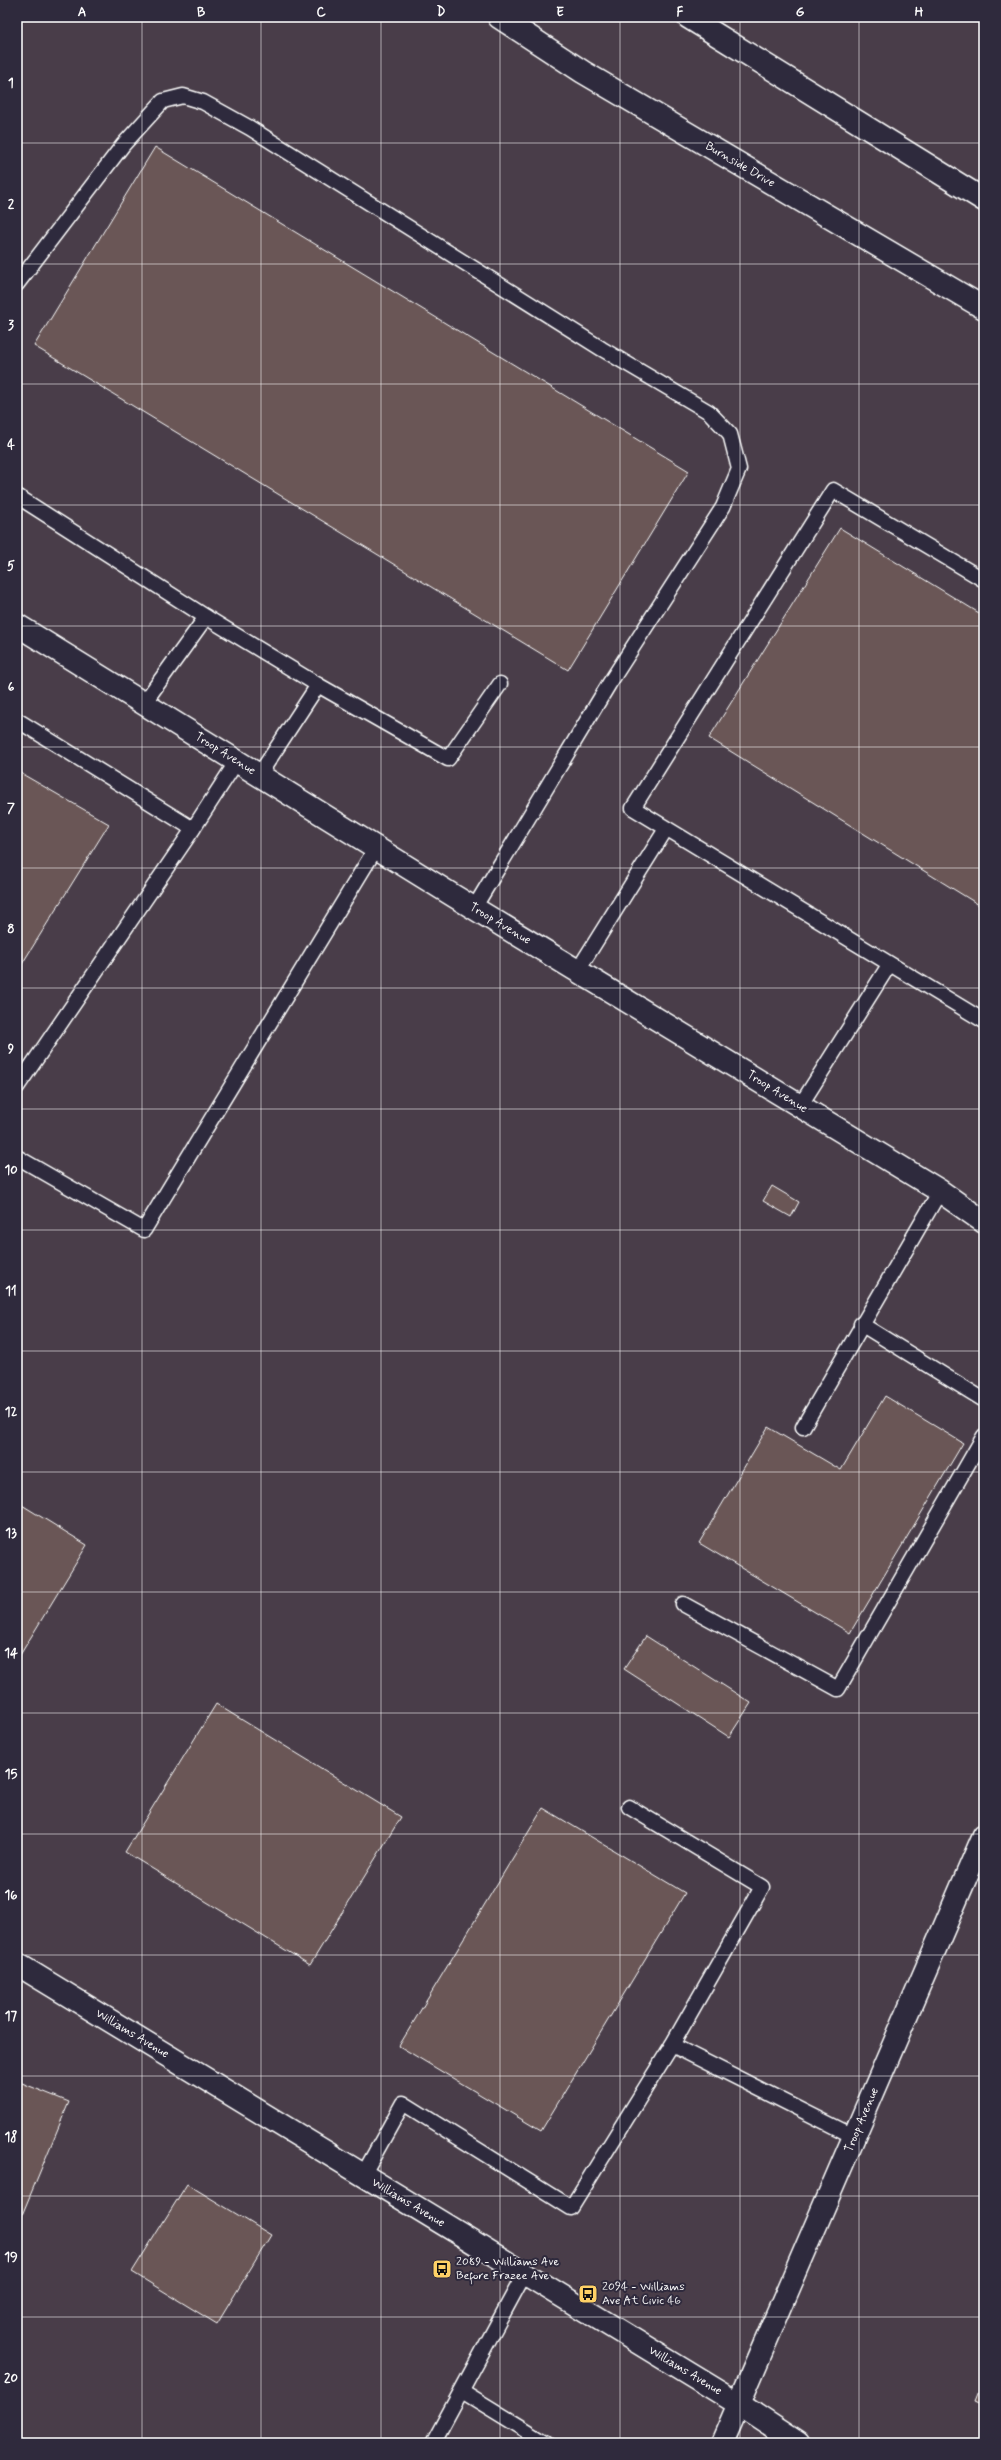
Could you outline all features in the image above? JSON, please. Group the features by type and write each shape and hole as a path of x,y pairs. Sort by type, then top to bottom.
{"street":[{"name":"Burnside Drive","path":"499,17 583,72 984,308"},
{"path":"688,17 984,200"},
{"name":"Troop Avenue","path":"19,631 144,703 376,848 940,1191 984,1222"},
{"name":"Troop Avenue","path":"722,2443 984,1835"},
{"name":"Williams Avenue","path":"17,1964 739,2404 798,2443"}],"lane":[{"path":"17,284 123,145 163,101 183,96 203,102 250,128 602,349 709,412 730,434 739,470 723,508 609,684 474,908"},
{"path":"984,580 833,490 633,808 889,965 984,1021"},
{"path":"17,496 206,617 318,685 448,759 500,684"},
{"path":"144,703 206,617"},
{"path":"259,775 318,685"},
{"path":"17,720 193,829"},
{"path":"17,1087 193,829 237,761"},
{"path":"578,970 666,829"},
{"path":"17,1157 144,1230 376,848"},
{"path":"800,1106 889,965"},
{"path":"803,1427 861,1324 940,1191"},
{"path":"861,1324 984,1400"},
{"path":"683,1604 838,1689 984,1436"},
{"path":"363,2175 403,2103 571,2208 672,2045 762,1887 629,1807"},
{"path":"672,2045 855,2137"},
{"path":"433,2443 525,2273"},
{"path":"462,2391 547,2443"}],"shaded area":[{"path":"17,17 984,17 984,2443 17,2443"}],"building":[{"path":"155,147 689,471 568,670 34,346"},
{"path":"840,528 984,616 984,908 709,738"},
{"path":"17,771 109,824 17,972"},
{"path":"772,1186 799,1202 791,1217 763,1201"},
{"path":"885,1396 963,1443 850,1633 699,1543 768,1427 841,1470"},
{"path":"17,1502 87,1545 17,1660"},
{"path":"646,1636 751,1703 729,1737 624,1669"},
{"path":"216,1704 401,1817 310,1965 125,1852"},
{"path":"543,1808 685,1893 541,2131 399,2046"},
{"path":"17,2081 69,2102 17,2227"},
{"path":"187,2184 271,2235 217,2324 132,2272"},
{"path":"984,2379 984,2405 975,2401"}],"place":[{"name":"2089 - Williams Ave Before Frazee Ave","path":"442,2269"},
{"name":"2094 - Williams Ave At Civic 46","path":"588,2294"}]}
